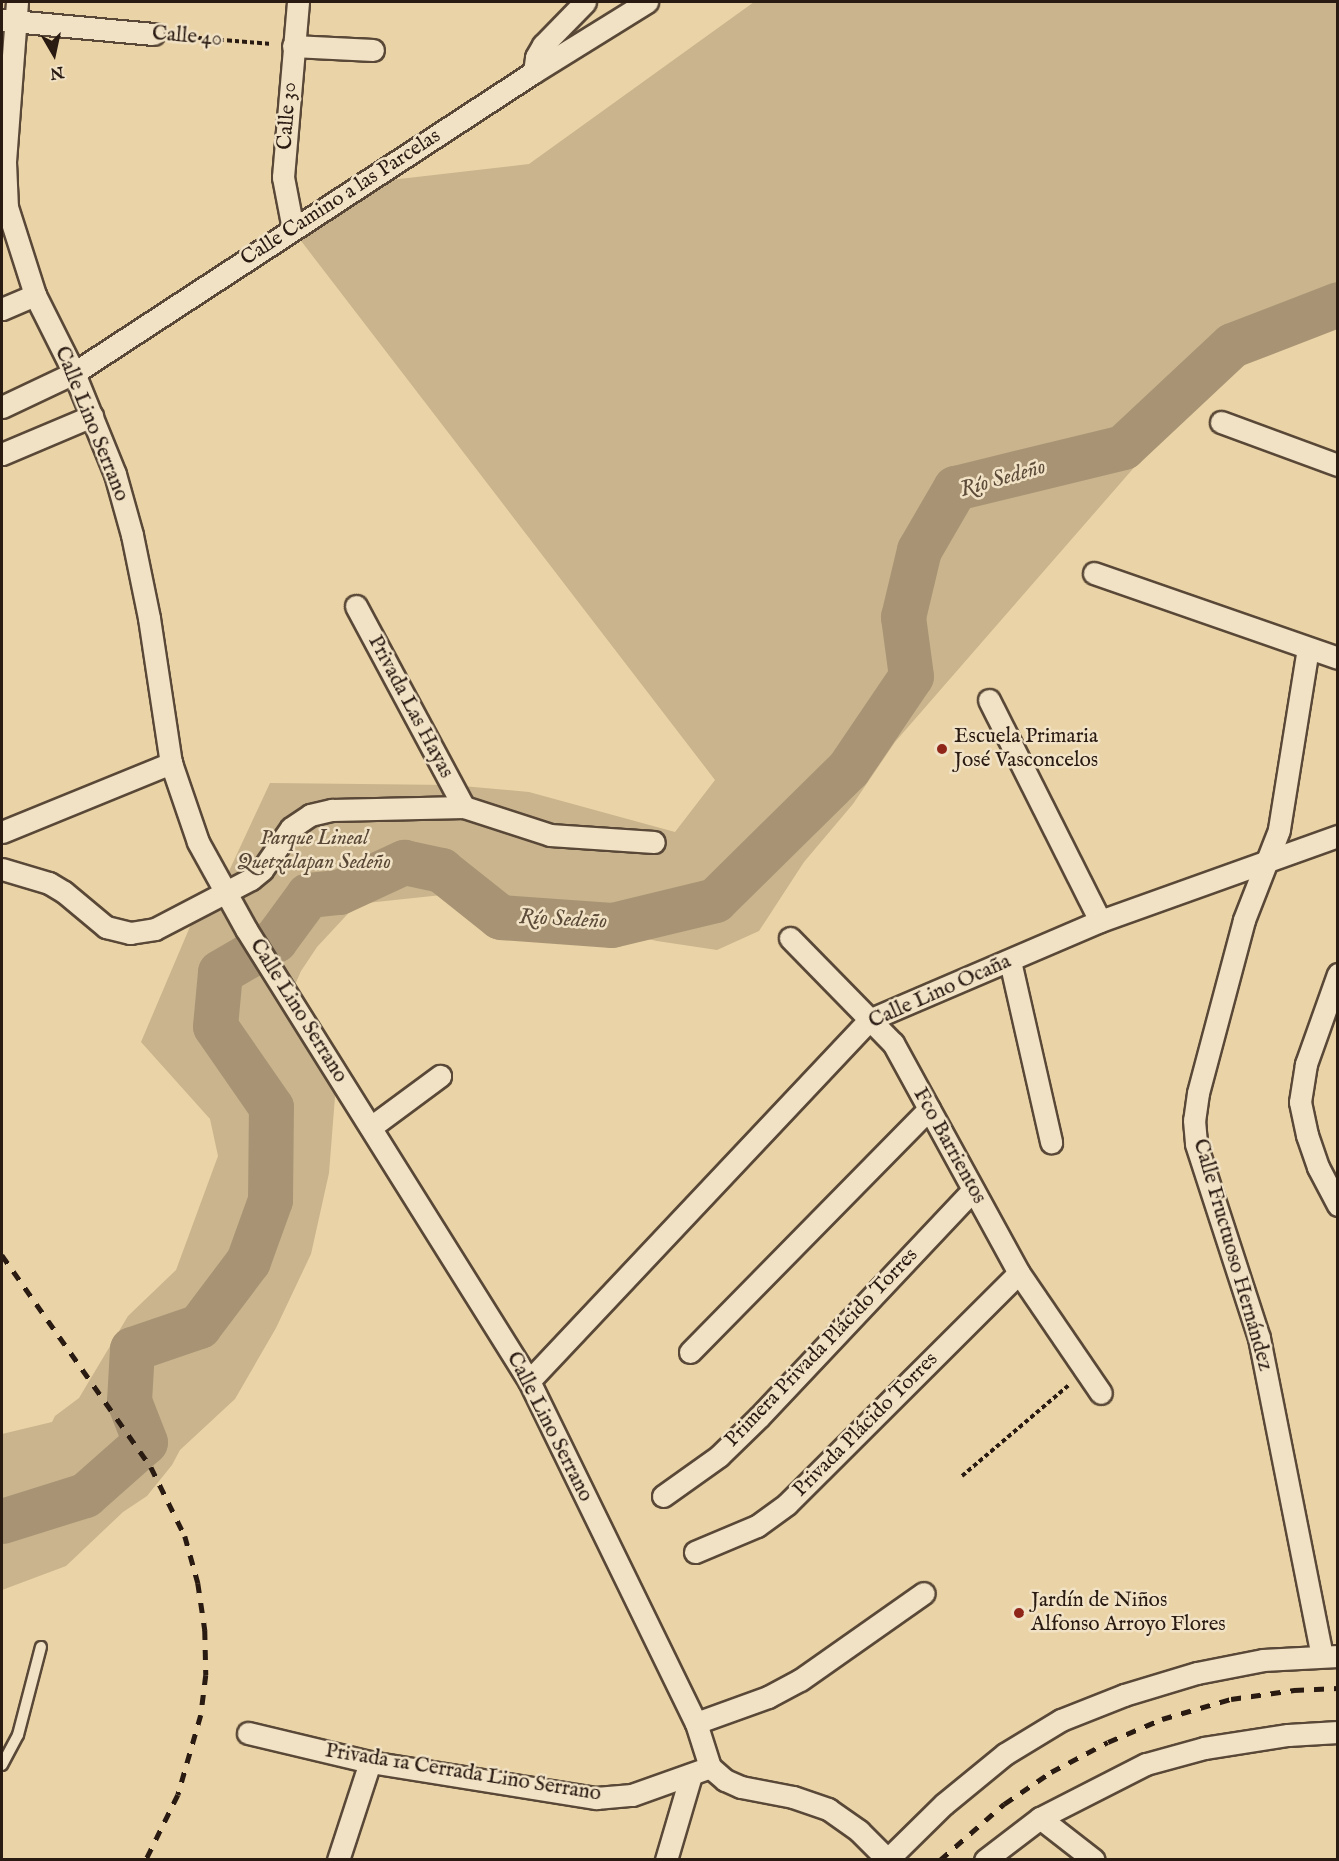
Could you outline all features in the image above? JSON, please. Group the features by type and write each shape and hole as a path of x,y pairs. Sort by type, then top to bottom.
{"street":[{"name":"Calle 30","path":"293,229 283,177 298,2"},
{"path":"534,72 536,57 543,45 585,2"},
{"name":"Calle Camino a las Parcelas","path":"2,407 74,374 534,72 647,2"},
{"name":"Calle 40","path":"11,14 153,34"},
{"name":"Calle Lino Serrano","path":"11,14 3,162 8,207 18,247 35,295 74,374 115,474 132,535 149,618 171,763 198,842 246,929 529,1382 696,1723 701,1771"},
{"path":"293,46 373,50"},
{"path":"2,309 35,295"},
{"path":"2,454 92,416"},
{"path":"1221,422 1338,465"},
{"path":"1094,573 1338,658"},
{"name":"Privada Las Hayas","path":"356,606 464,807"},
{"name":"Calle Fructuoso Hernández","path":"1308,648 1279,830 1244,920 1198,1093 1194,1120 1196,1144 1259,1338 1330,1656"},
{"path":"989,699 1100,921"},
{"path":"2,832 171,763"},
{"name":"Privada Las Hayas","path":"2,868 49,883 106,927 130,933 155,929 251,879 262,870 291,828 310,815 332,810 464,807 550,835 654,842"},
{"name":"Calle Lino Ocaña","path":"529,1382 869,1020 1100,921 1338,836"},
{"name":"Fco Barrientos","path":"790,938 892,1043 1019,1273 1101,1394"},
{"path":"1010,961 1051,1142"},
{"path":"1338,974 1306,1064 1300,1102 1307,1135 1318,1167 1338,1204"},
{"path":"371,1127 440,1076"},
{"path":"690,1352 929,1109"},
{"name":"Primera Privada Plácido Torres","path":"663,1496 719,1456 759,1417 973,1190"},
{"name":"Privada Plácido Torres","path":"695,1552 757,1526 787,1504 1019,1273"},
{"path":"696,1723 768,1697 800,1680 924,1593"},
{"path":"666,1860 701,1771 741,1787 793,1797 828,1809 859,1831 888,1859 944,1804 1005,1754 1061,1720 1124,1695 1197,1673 1263,1660 1330,1656"},
{"path":"984,1860 1040,1818 1146,1764 1204,1748 1288,1735 1338,1732"},
{"name":"Privada 1a Cerrada Lino Serrano","path":"248,1733 370,1762 596,1798 632,1795 701,1771"},
{"path":"338,1860 370,1762"},
{"path":"1040,1818 1094,1860"}],"lane":[{"path":"2,1765 18,1735 41,1647"}],"path":[{"name":"Calle 40","path":"153,34 293,46"},
{"path":"962,1476 1086,1371"}],"green space":[{"name":"Parque Lineal Quetzalapan Sedeño","path":"754,2 1337,2 1337,303 1234,359 1185,409 895,742 853,804 804,862 759,931 717,950 657,941 442,895 357,904 317,947 301,971 290,996 287,1018 336,1084 329,1173 311,1254 276,1328 235,1399 180,1450 172,1465 147,1496 123,1512 66,1566 2,1590 2,1434 52,1422 55,1416 79,1398 128,1316 176,1270 218,1156 210,1119 141,1042 203,896 229,871 270,783 451,785 529,792 675,832 715,780 295,233 373,182 529,164"}],"waterway":[{"name":"Río Sedeño","path":"2,1521 85,1495 145,1442 129,1401 132,1349 199,1326 248,1261 270,1200 271,1107 215,1026 220,972 275,940 308,895 339,892 404,862 441,870 500,917 612,925 715,900 848,769 911,676 903,617 919,550 955,488 1123,447 1232,345 1338,304"}],"railway":[{"path":"2,1255 151,1467 185,1536 198,1583 205,1630 206,1675 201,1715 178,1795 146,1860"},
{"path":"940,1860 1004,1804 1051,1772 1108,1742 1162,1719 1231,1699 1294,1690 1338,1688"}],"place":[{"name":"Escuela Primaria José Vasconcelos","path":"942,749"},
{"name":"Jardín de Niños Alfonso Arroyo Flores","path":"1019,1613"}]}
